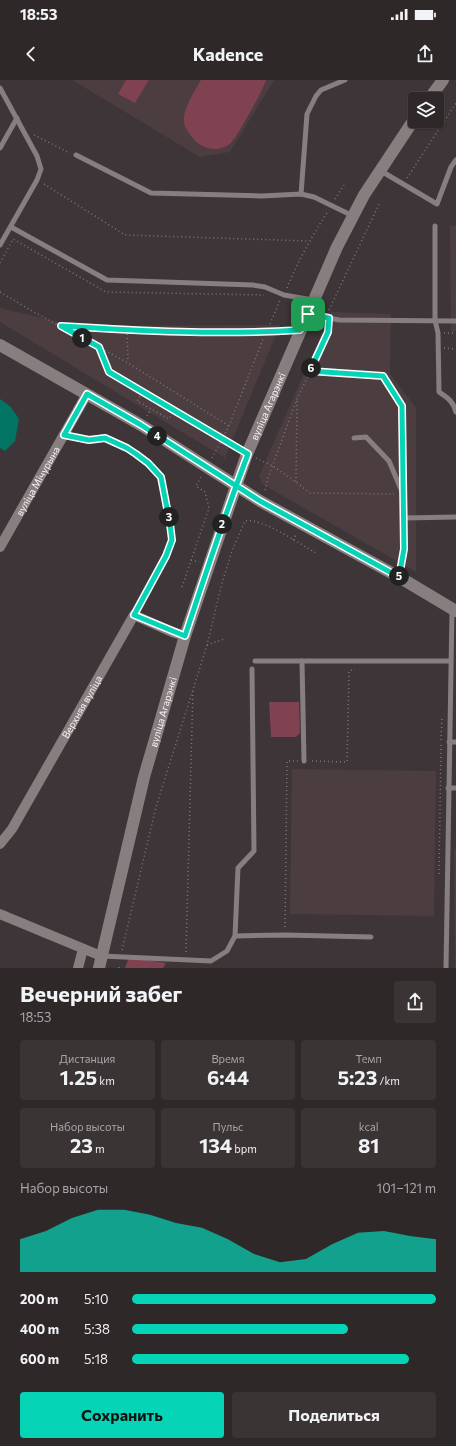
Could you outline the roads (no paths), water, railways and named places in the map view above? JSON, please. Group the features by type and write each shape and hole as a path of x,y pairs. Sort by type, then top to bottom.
{"main road":[{"path":"434,92 443,80"},
{"name":"вуліца Агарэнкі","path":"99,968 144,777 185,636 236,486 300,330 352,216 364,195 409,128"},
{"path":"0,345 141,425 206,468 274,509 399,577 454,610"}],"street":[{"name":"вуліца Мічурына","path":"0,547 87,394"},
{"name":"Верхняя вуліца","path":"0,844 12,828 128,623 134,615 185,636"},
{"path":"0,914 101,956"},
{"path":"78,968 83,949"}],"lane":[{"path":"301,194 307,114 316,96 321,90 345,80"},
{"path":"0,88 37,156 41,169 37,180 0,245"},
{"path":"0,148 17,118"},
{"path":"76,156 151,193 262,196 301,194 314,197 352,216"},
{"path":"381,171 437,204 451,167 456,160"},
{"path":"435,226 435,320 439,348 439,392 450,399 454,404 456,412"},
{"path":"11,227 107,280 252,285 265,287 284,295 313,300"},
{"path":"308,314 339,320 456,320"},
{"path":"199,332 266,332 300,330"},
{"path":"354,438 366,437 389,461 403,494 404,549 399,577"},
{"path":"404,518 456,517"},
{"path":"446,968 450,661 454,610"},
{"path":"255,661 450,661"},
{"path":"302,661 304,761"},
{"path":"101,956 211,961 227,951 235,936 238,868 254,851 252,669"},
{"path":"449,742 456,742"},
{"path":"448,788 456,788"},
{"path":"235,936 285,935 371,937"}]}
